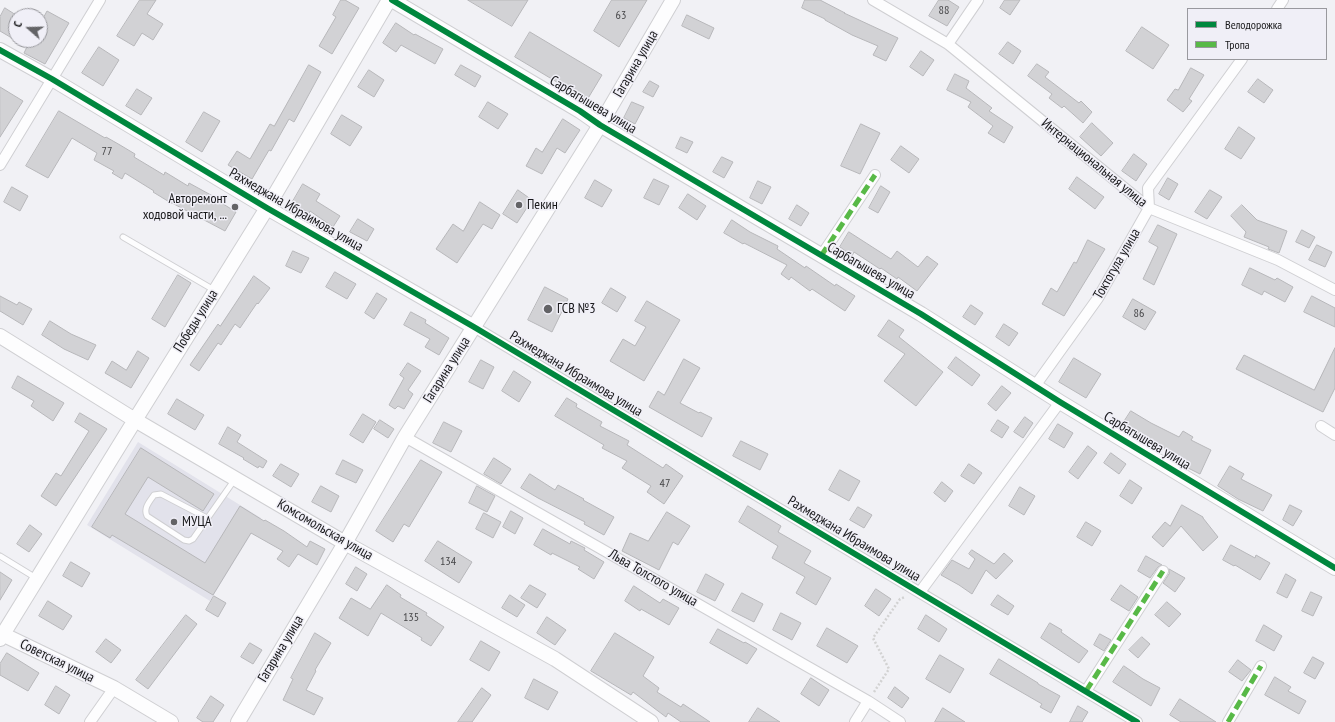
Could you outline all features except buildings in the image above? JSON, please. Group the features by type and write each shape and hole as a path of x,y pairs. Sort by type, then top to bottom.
{"street":[{"path":"0,165 100,0"},
{"name":"Сарбагышева улица","path":"390,0 580,111 600,125 820,256 921,314 1060,402 1335,568"},
{"name":"Победы улица","path":"1,635 267,208 390,0"},
{"name":"Гагарина улица","path":"238,722 345,543 405,437 600,125 673,0"},
{"name":"Интернациональная улица","path":"873,0 948,44 1149,208 1278,260 1335,290"},
{"path":"948,44 978,0"},
{"path":"1278,8 1284,0"},
{"name":"Рахмеджана Ибраимова улица","path":"0,50 52,79 267,208 474,327 1137,722"},
{"path":"1149,208 1148,188 1241,60"},
{"path":"820,256 875,175"},
{"name":"Токтогула улица","path":"1035,386 1098,298 1149,208"},
{"name":"Комсомольская улица","path":"0,336 134,420 235,479 345,543 555,659 651,722"},
{"path":"920,592 1060,402"},
{"path":"1321,426 1335,435"},
{"name":"Льва Толстого улица","path":"405,437 868,701 900,722"},
{"path":"1086,691 1163,571"},
{"name":"Советская улица","path":"1,635 114,688 171,722"},
{"path":"1228,722 1261,666"},
{"name":"Советская улица","path":"90,722 114,688"},
{"path":"855,722 868,701"}],"lane":[{"path":"123,237 215,291"},
{"path":"207,518 161,494 154,495 146,508 147,516 184,540 188,541 193,539 235,479"},
{"path":"0,556 37,579"}],"path":[{"path":"868,701 889,669 874,638 900,599 920,592"}],"shaded area":[{"name":"МУЦА","path":"138,442 261,518 210,601 87,525"}],"marked path":[{"path":"821,256 875,175"},
{"path":"1086,691 1163,571"},
{"path":"1228,722 1261,666"}],"cycle path":[{"path":"392,0 580,111 600,125 921,314 1060,402 1335,568"},
{"path":"0,50 52,79 267,208 474,327 1137,722"}],"place":[{"name":"Пекин","path":"519,205"},
{"name":"Авторемонт ходовой части, ...","path":"235,207"},
{"name":"ГСВ №3","path":"548,309"},
{"name":"МУЦА","path":"174,522"}]}
